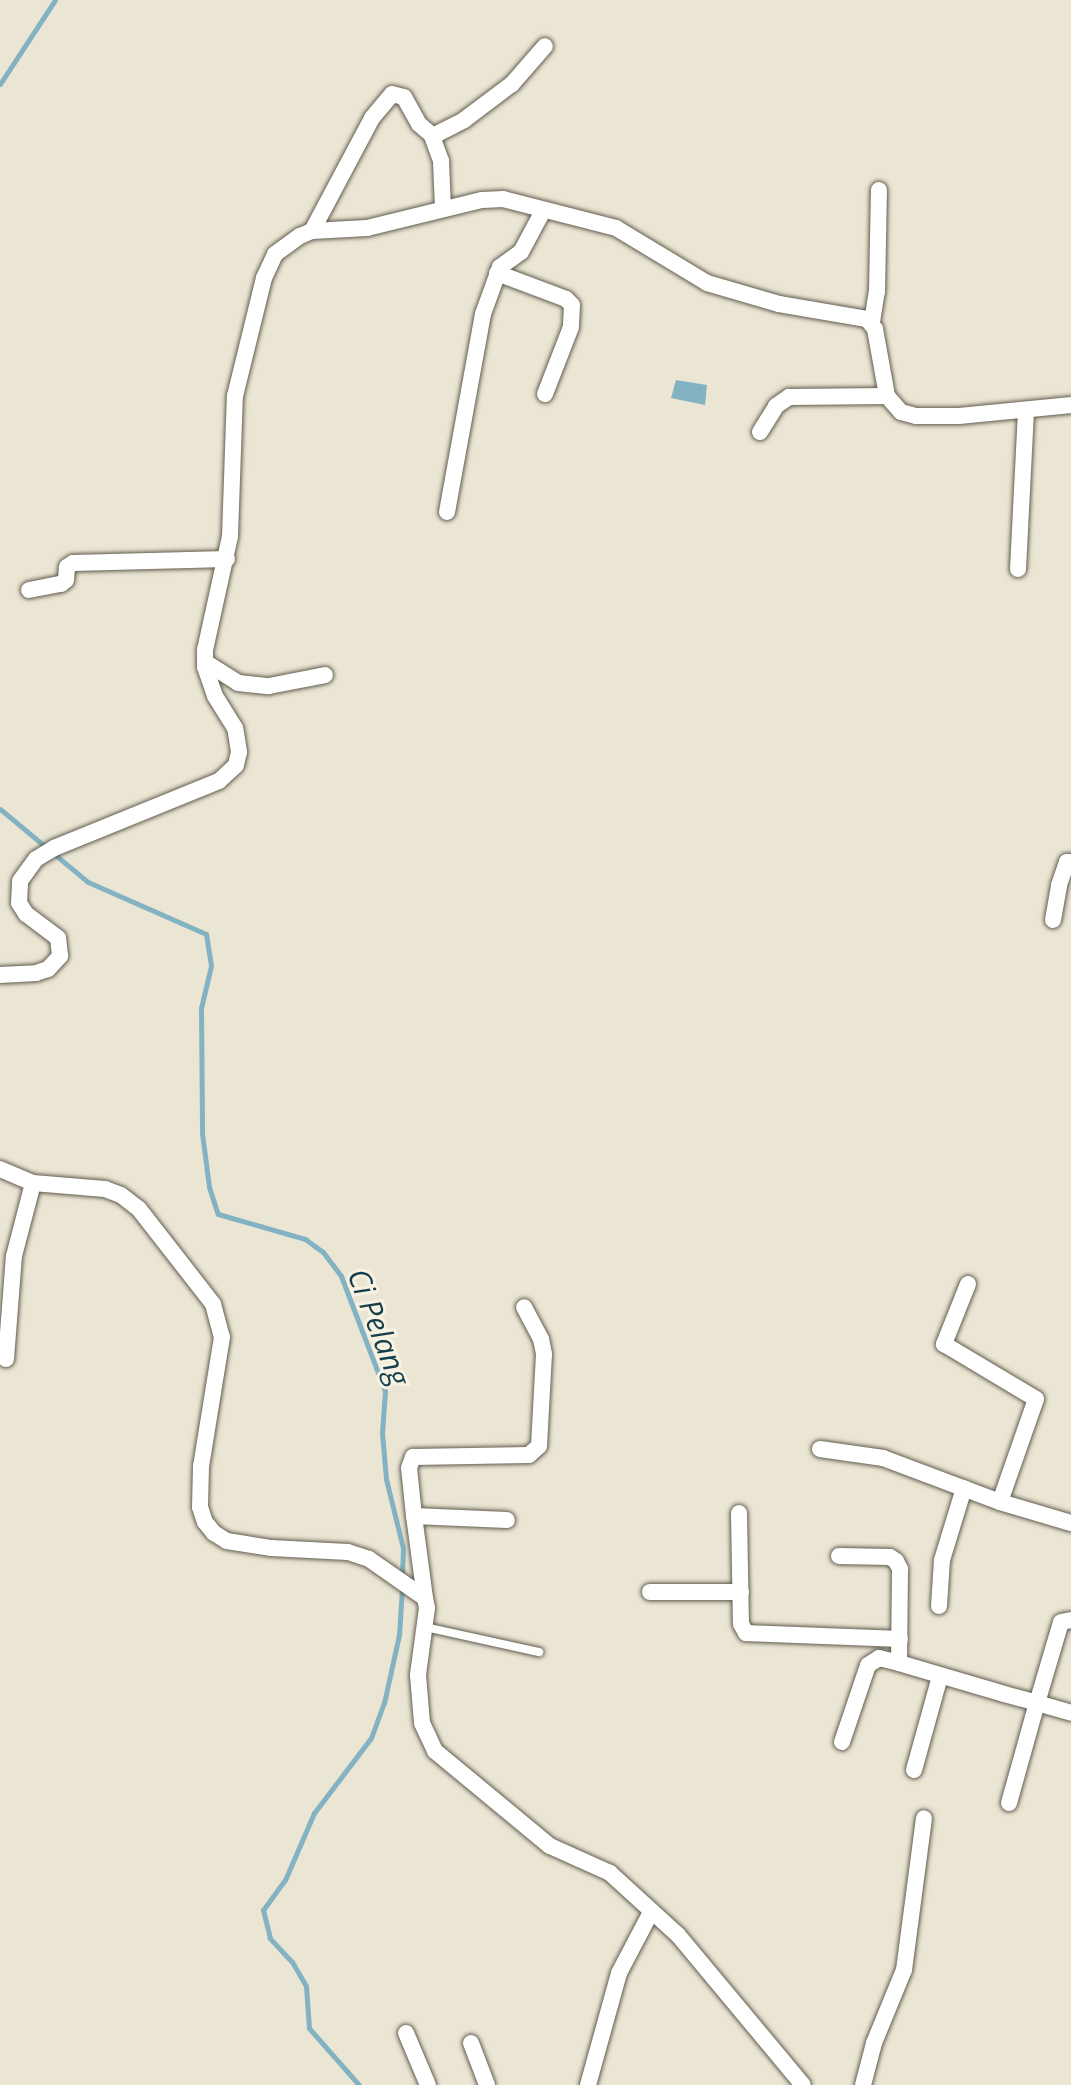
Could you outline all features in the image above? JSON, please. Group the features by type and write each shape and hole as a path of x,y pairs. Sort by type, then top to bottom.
{"street":[{"path":"432,136 464,120 512,84 545,46"},
{"path":"312,231 359,140 392,94 404,97 432,136 441,161 443,208"},
{"path":"879,190 877,292 872,322 887,396 895,408 916,416 1071,405"},
{"path":"0,975 36,973 48,969 60,956 58,938 26,914 17,893 26,870 47,852 228,776 236,765 238,739 208,680 205,662 227,559 238,372 264,278 275,254 290,241 312,231 367,228 492,198 616,228 707,283 779,304 859,316 872,322"},
{"path":"447,512 476,344 497,273 521,252 543,211"},
{"path":"497,273 566,299 572,305 571,327 545,394"},
{"path":"760,432 776,406 789,397 887,396"},
{"path":"1018,569 1026,410"},
{"path":"29,590 61,584 66,580 67,567 73,563 227,559"},
{"path":"205,662 238,683 269,686 325,675"},
{"path":"1053,920 1059,885 1067,862 1071,862"},
{"path":"0,889 17,893"},
{"path":"0,1169 33,1183 105,1189 121,1195 139,1209 213,1304 222,1337 201,1466 200,1507 205,1522 214,1533 227,1541 271,1548 348,1552 369,1559 418,1593"},
{"path":"6,1359 14,1256 33,1183"},
{"path":"968,1284 944,1344 1036,1399 1000,1502"},
{"path":"524,1307 541,1339 544,1354 539,1446 529,1455 413,1457 409,1468 418,1593 425,1627 418,1675 422,1723 435,1751 520,1825 550,1846 610,1873 696,1953 803,2085"},
{"path":"820,1449 883,1458 1000,1502 1071,1523"},
{"path":"939,1606 942,1560 964,1488"},
{"path":"739,1513 741,1624 746,1633 900,1639"},
{"path":"414,1516 507,1520"},
{"path":"839,1556 890,1557 896,1561 900,1569 899,1663"},
{"path":"650,1592 741,1592"},
{"path":"1009,1803 1061,1622 1071,1620"},
{"path":"842,1742 868,1665 879,1658 1071,1713"},
{"path":"914,1770 940,1676"},
{"path":"863,2085 874,2043 904,1970 924,1818"},
{"path":"588,2085 619,1973 651,1912"},
{"path":"406,2033 428,2085"},
{"path":"471,2043 487,2085"}],"lane":[{"path":"425,1627 539,1652"}],"water":[{"path":"676,380 707,385 705,405 671,398"}],"waterway":[{"name":"Ci Pelang","path":"0,84 55,0"},
{"name":"Ci Pelang","path":"0,809 88,882 206,934 211,966 201,1008 202,1133 209,1187 218,1214 305,1239 323,1252 341,1276 385,1391 382,1433 386,1479 403,1548 402,1577"},
{"name":"Ci Pelang","path":"359,2085 309,2028 306,1986 292,1962 270,1938 263,1910 285,1880 314,1813 371,1738 384,1703 399,1635 402,1587"}]}
